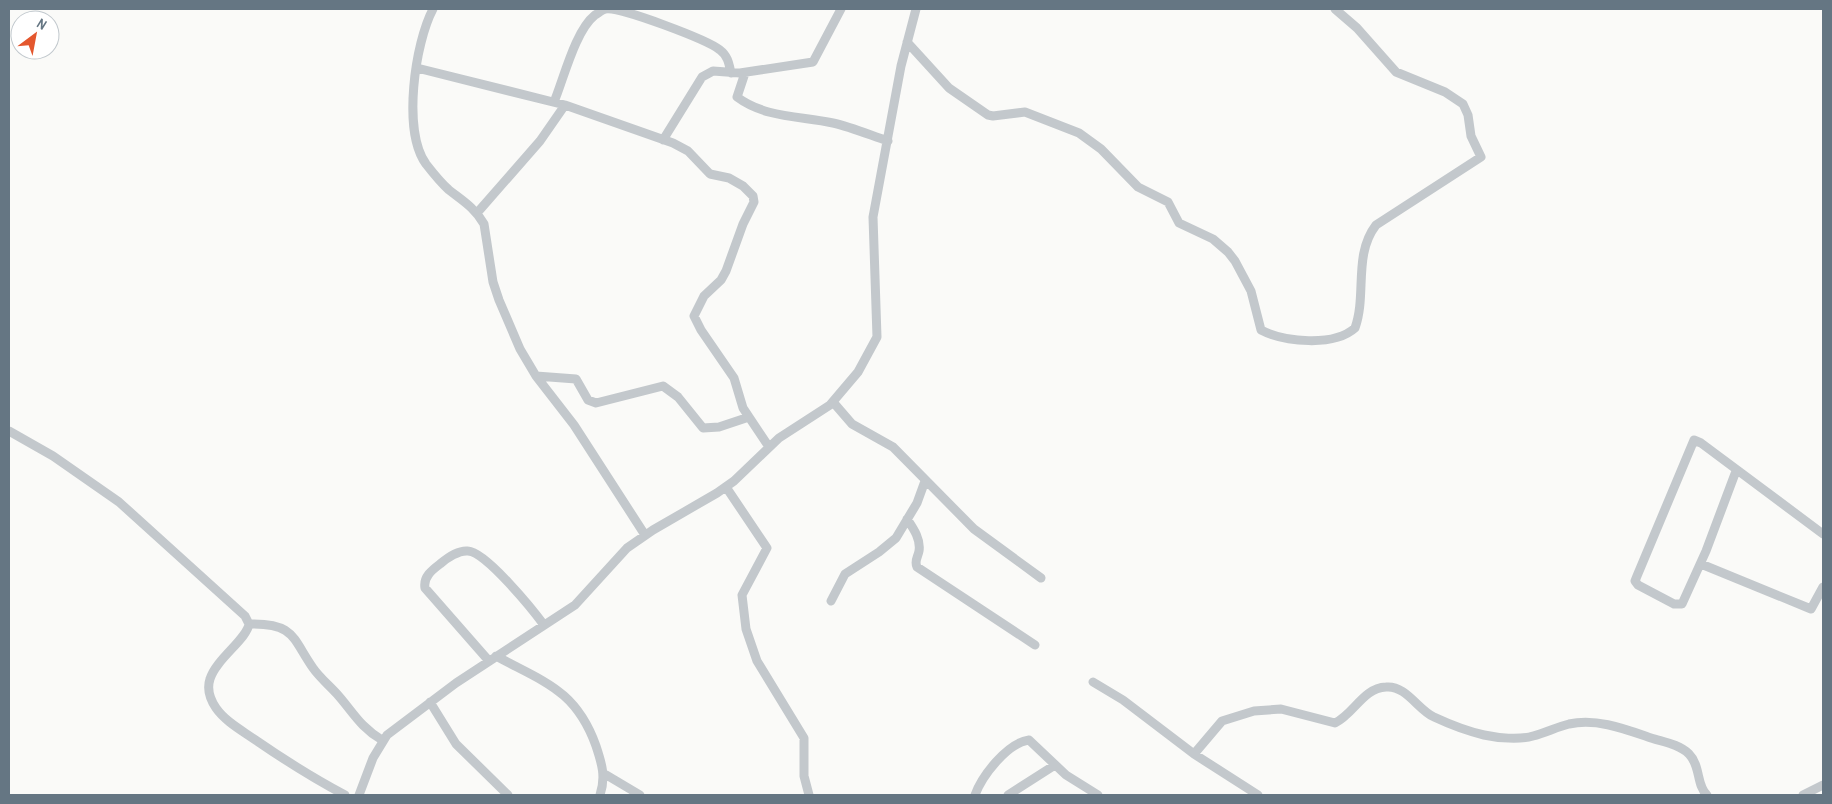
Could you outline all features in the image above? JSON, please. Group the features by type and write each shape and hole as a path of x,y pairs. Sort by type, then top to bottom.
{"street":[{"path":"433,9 429,16 413,87 413,108 418,152 448,189 477,213 484,224 493,282 520,349 536,376 574,425 645,535"},
{"path":"663,140 702,77 713,71 745,73 813,62 841,9"},
{"path":"360,795 373,758 382,740 430,702 493,658 575,605 619,556 645,535 726,487 795,426 834,402 858,372 877,337 873,217 907,42 916,9"},
{"path":"907,42 949,88 988,115 1025,112 1086,138 1111,157 1138,187 1168,202 1179,222 1213,239 1228,252 1251,291 1260,329 1291,340 1319,340 1349,332 1355,328 1360,307 1363,255 1368,238 1376,225 1481,158 1471,136 1468,114 1463,104 1449,94 1396,72 1363,34 1335,9"},
{"path":"554,102 585,26 594,16 605,10 630,14 708,42 727,56 731,73"},
{"path":"416,68 565,104 663,140 688,152 708,174 735,182 749,191 755,198 726,271 721,280 706,294 694,316 701,330 734,378 742,406 769,447"},
{"path":"745,73 737,97 756,107 776,114 835,124 888,141"},
{"path":"477,213 540,141 565,104"},
{"path":"536,376 576,379 588,400 596,403 656,387 667,388 686,405 698,424 703,428 719,427 749,417"},
{"path":"834,402 849,422 889,444 974,529 1041,578"},
{"path":"9,431 53,456 119,502 245,616 249,624 246,633 224,655 210,679 209,695 215,706 230,722 288,762 345,795"},
{"path":"1736,471 1701,564 1681,605 1653,594 1636,583 1693,441 1699,442 1823,534"},
{"path":"831,601 844,575 889,544 917,503 925,481"},
{"path":"726,487 767,548 742,595 746,629 757,661 804,738 804,776 808,795"},
{"path":"907,519 918,541 915,563 917,567 1035,645"},
{"path":"544,625 516,591 474,553 464,551 449,558 428,575 424,582 425,588 493,658 546,681 562,693 587,725 603,772 604,782 600,795"},
{"path":"1701,564 1810,608 1812,608 1823,587"},
{"path":"249,624 276,626 295,638 313,668 348,706 360,724 382,740"},
{"path":"1093,682 1123,700 1194,754 1258,795"},
{"path":"1194,754 1216,726 1227,719 1270,708 1334,723 1349,712 1367,694 1384,687 1390,687 1405,695 1432,716 1484,735 1530,737 1569,724 1603,724 1642,734 1688,753 1696,764 1703,791 1706,795"},
{"path":"430,702 456,744 508,795"},
{"path":"975,795 988,770 1026,740 1033,742 1055,765 1095,795"},
{"path":"1008,795 1055,765"},
{"path":"603,772 640,795"},
{"path":"1803,795 1823,784"}]}
